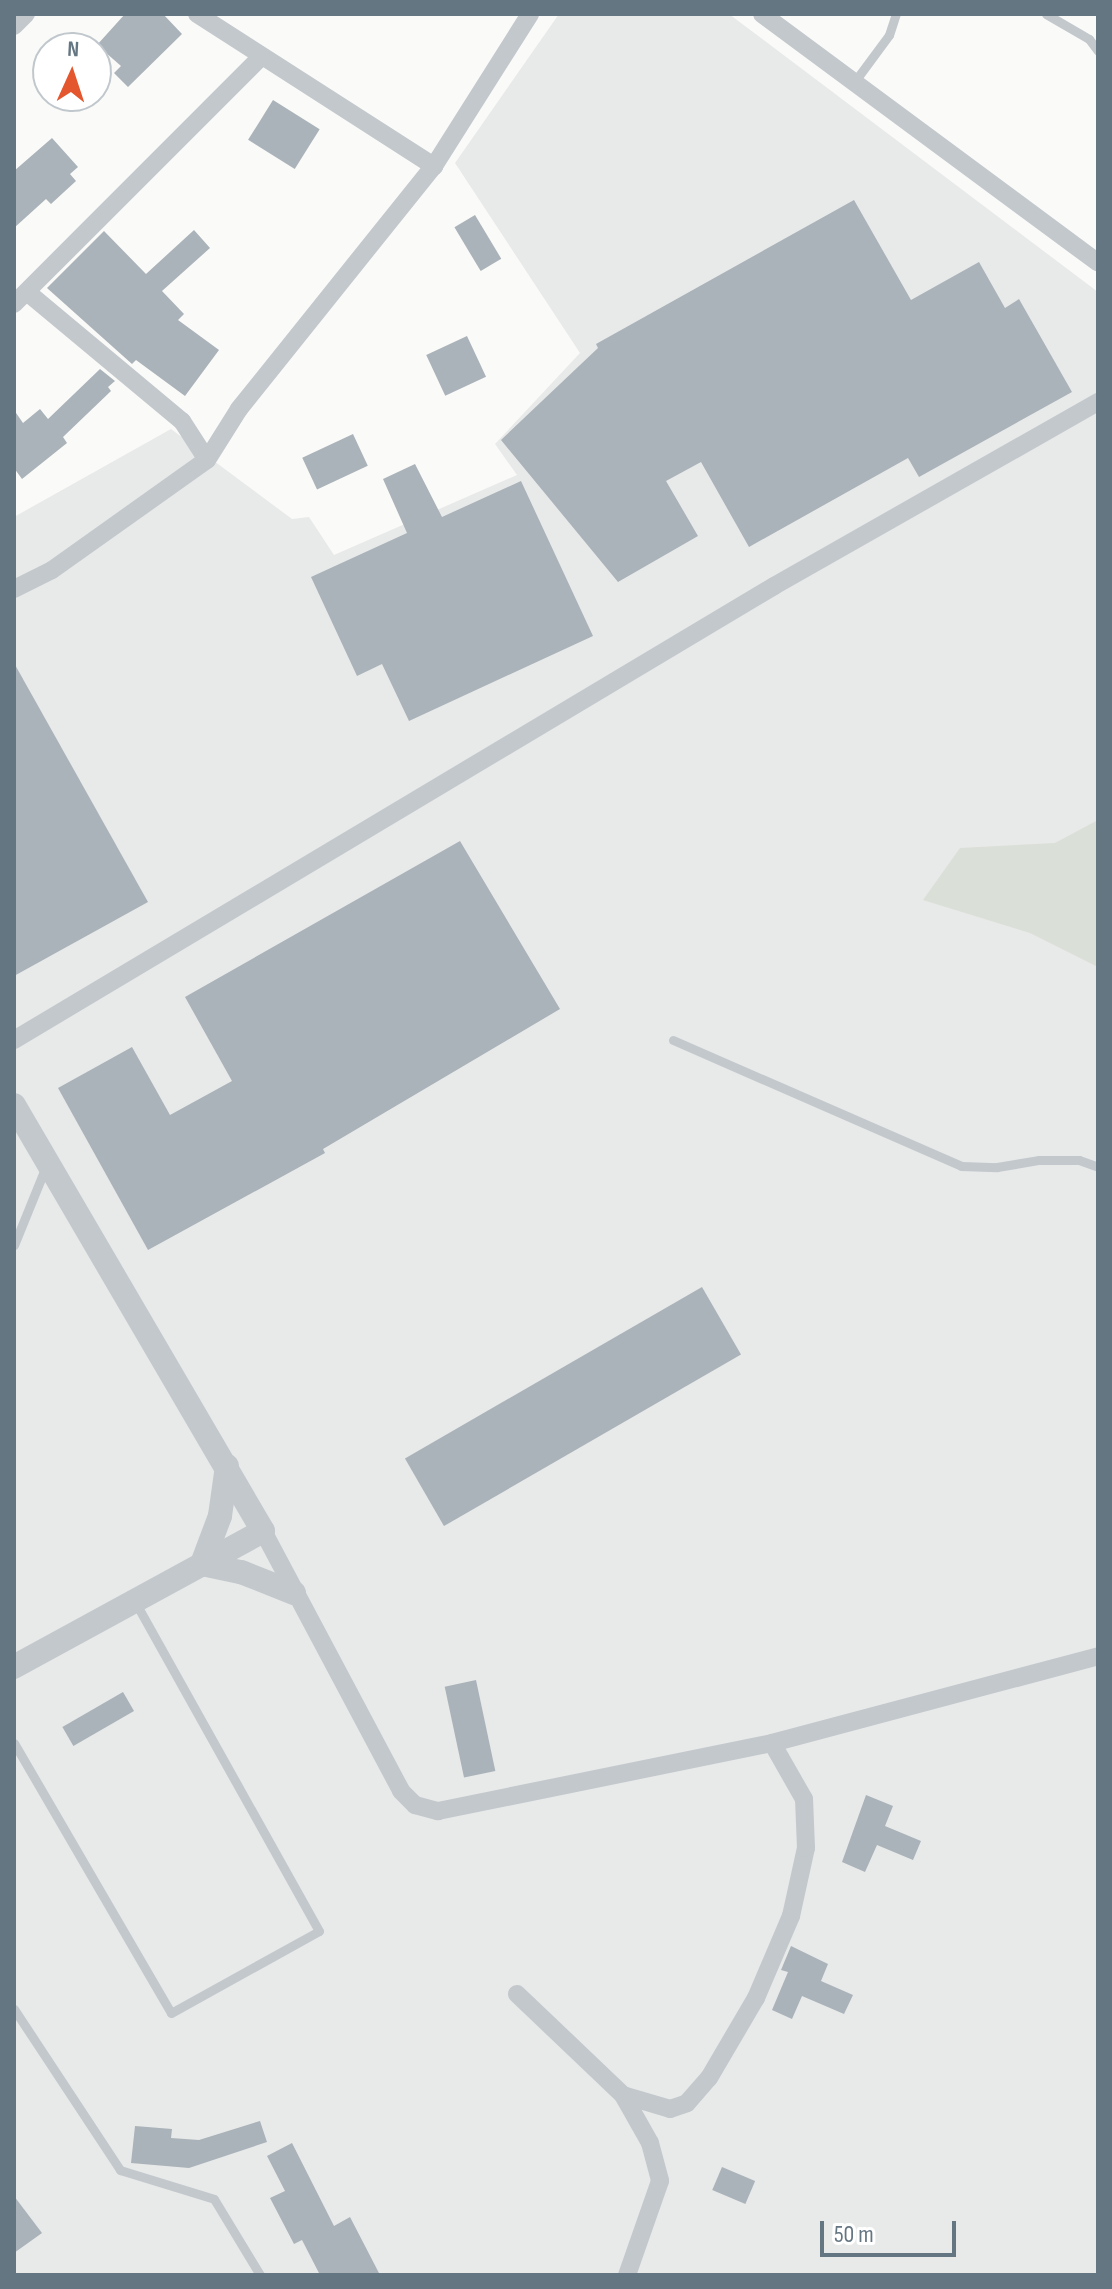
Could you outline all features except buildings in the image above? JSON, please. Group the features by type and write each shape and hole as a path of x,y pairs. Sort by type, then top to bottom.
{"street":[{"path":"14,26 26,14"},
{"path":"197,14 434,166"},
{"path":"14,589 52,570 207,460 239,409 434,166 530,14"},
{"path":"762,14 1098,263"},
{"path":"207,460 182,421 20,298 261,57"},
{"path":"14,1040 774,586 1098,402"},
{"path":"14,1105 227,1466 401,1791 415,1805 438,1811 772,1743 1098,1656"},
{"path":"202,1564 220,1516 227,1466"},
{"path":"14,1667 263,1531"},
{"path":"202,1564 241,1572 294,1593"},
{"path":"623,2095 670,2109 687,2103 709,2078 756,1998 786,1929 806,1848 804,1799 772,1743"},
{"path":"517,1994 623,2095 650,2143 660,2181 627,2275"}],"lane":[{"path":"855,81 889,35 896,14"},
{"path":"1046,14 1089,39 1098,51"},
{"path":"673,1040 961,1166 1079,1160 1098,1167"},
{"path":"14,1245 47,1163"},
{"path":"14,1743 171,2013 319,1931 135,1600"},
{"path":"14,2009 120,2170 214,2199 260,2275"}],"shaded area":[{"path":"559,14 729,14 1098,292 1098,2275 14,2275 14,517 171,429 292,519 309,517 334,555 517,475 495,444 580,353 455,163"},
{"path":"1098,820 1098,967 1030,933 923,900 960,848 1055,843"}]}
